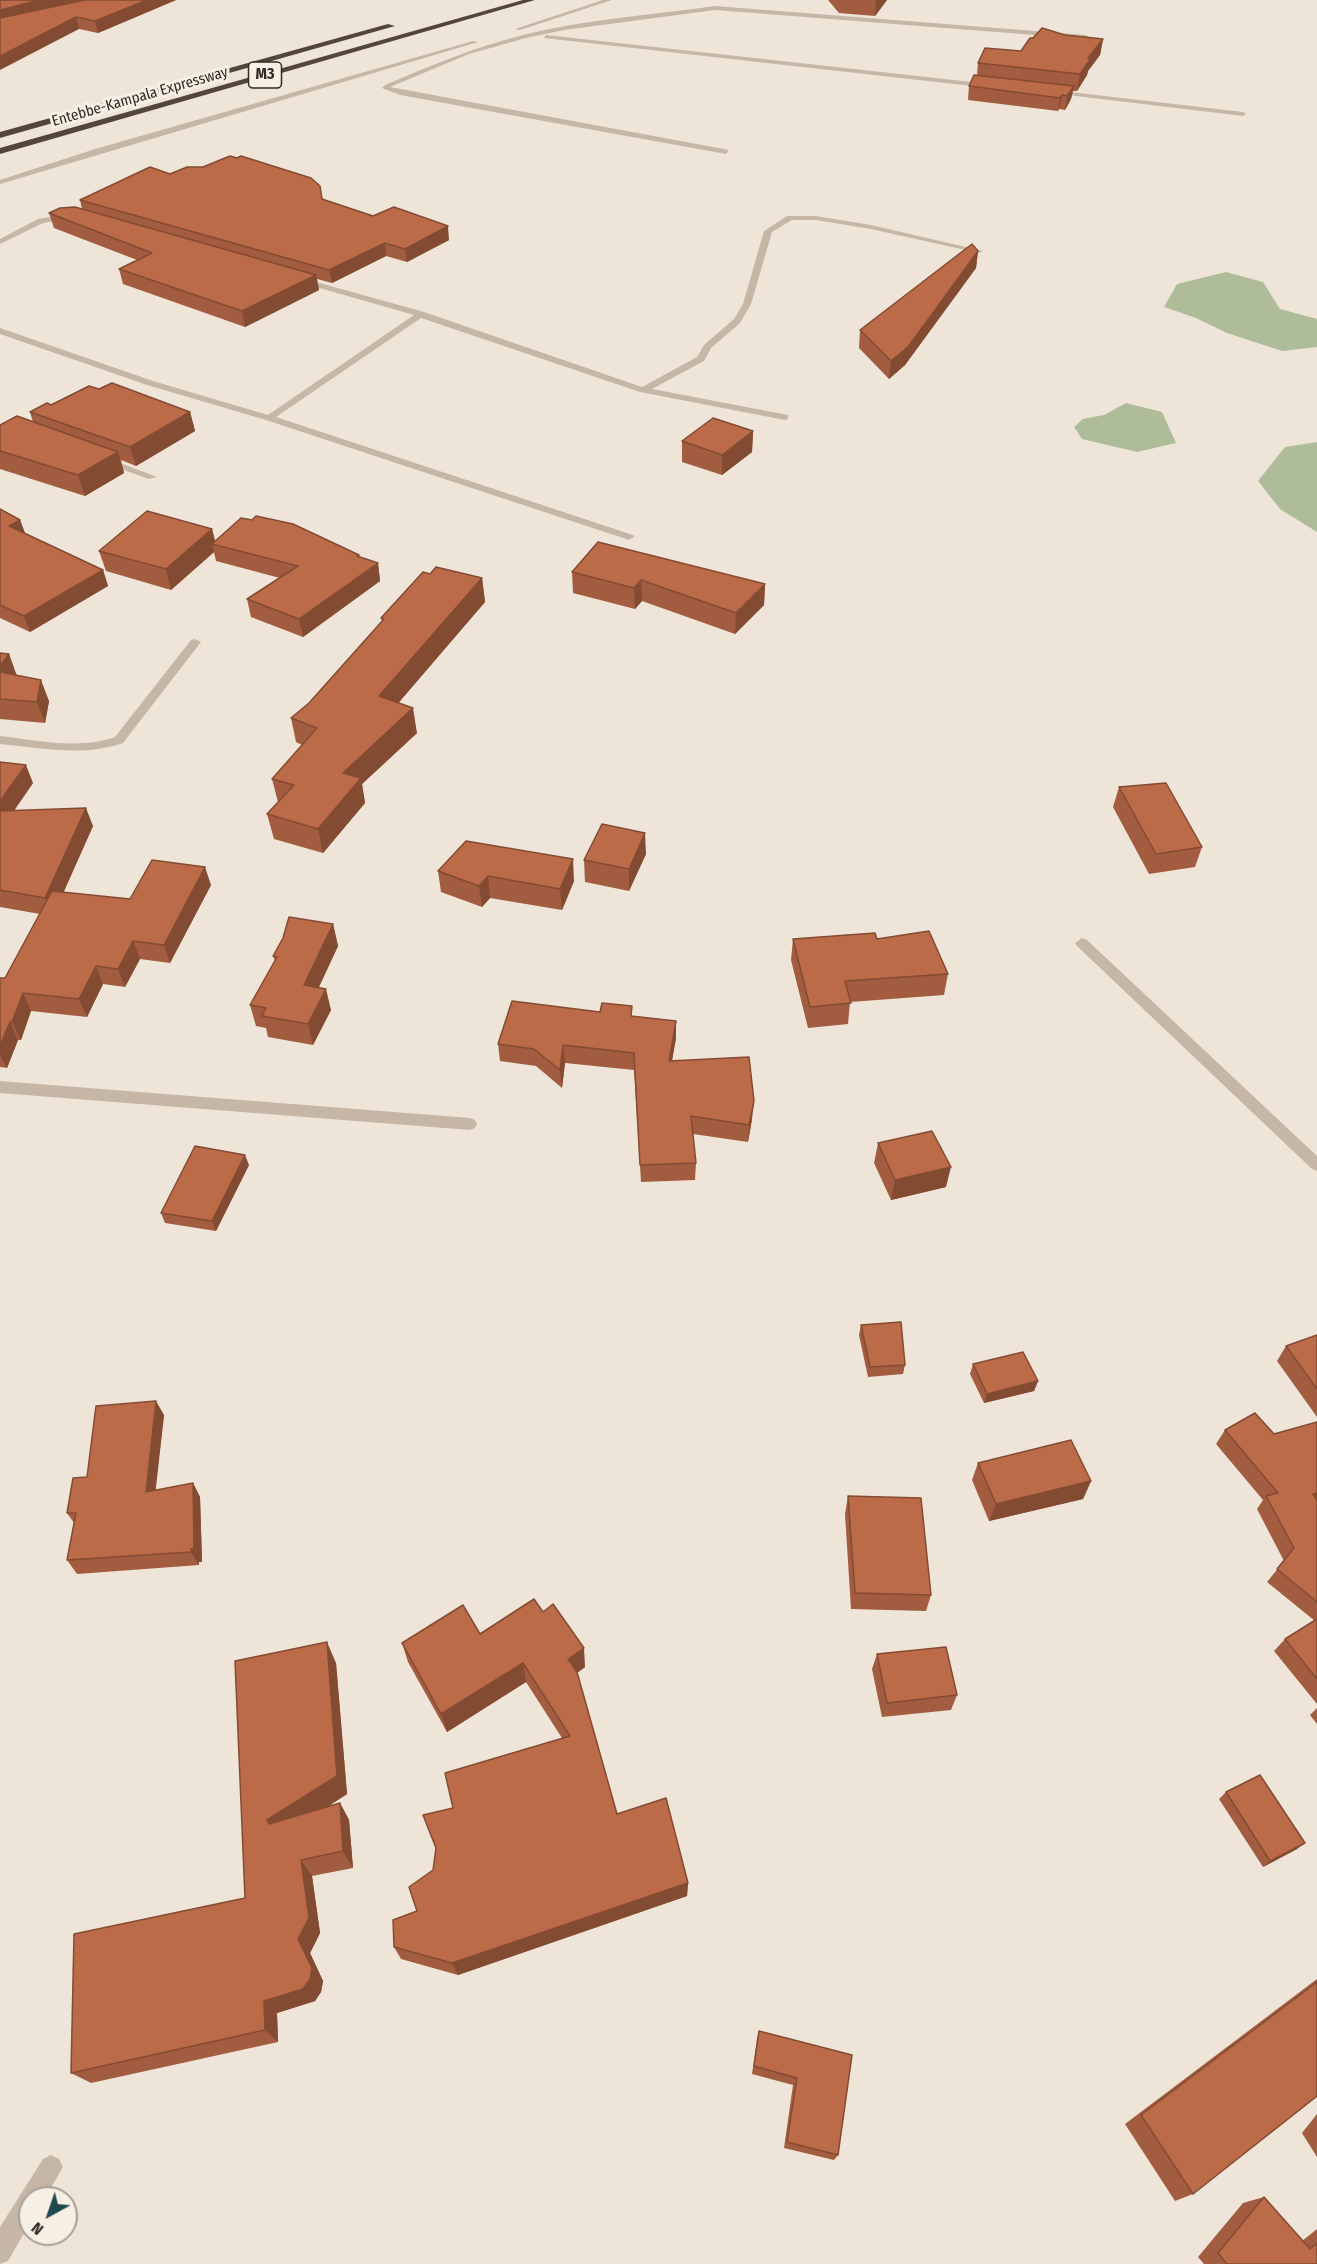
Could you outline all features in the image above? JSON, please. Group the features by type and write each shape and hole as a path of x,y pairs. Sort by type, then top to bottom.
{"highway":[{"name":"Entebbe-Kampala Expressway","path":"0,151 531,0"},
{"name":"Entebbe-Kampala Expressway","path":"0,135 401,24"}],"street":[{"path":"0,182 408,60 504,34 609,0"},
{"path":"726,152 400,93 385,88 467,53 531,35 564,28 715,9 1086,37"},
{"path":"504,34 531,35 998,86"},
{"path":"1044,92 1243,114"},
{"path":"0,242 41,221 62,217 79,218"},
{"path":"644,390 701,358 707,347 737,321 747,304 768,231 790,218 816,218 871,227 979,251"},
{"path":"294,278 421,314 644,390 784,417"},
{"path":"269,418 421,314"},
{"path":"0,331 150,383 269,418 628,537"},
{"path":"98,458 152,477"},
{"path":"0,740 89,747 111,744 119,740 195,642"},
{"path":"1082,943 1317,1165"},
{"path":"0,1087 470,1124"},
{"path":"39,2186 51,2167"},
{"path":"0,2253 18,2220"}],"green space":[{"path":"1226,272 1263,282 1280,309 1317,319 1317,347 1282,351 1227,333 1196,318 1164,307 1177,284"},
{"path":"1126,403 1162,412 1176,443 1137,452 1082,439 1074,427 1083,419 1104,415"},
{"path":"1317,442 1317,532 1280,509 1258,481 1285,447"}],"building":[{"path":"0,0 40,0 0,10"},
{"path":"85,0 147,0 95,21 76,17 0,56 0,18"},
{"path":"1042,28 1065,35 1103,39 1088,58 1091,58 1080,74 978,63 985,48 1021,51 1030,38 1033,38"},
{"path":"974,75 1074,86 1067,96 1062,95 1060,98 969,86"},
{"path":"230,156 237,158 241,156 311,178 320,186 322,199 373,216 394,207 448,226 405,249 385,243 329,270 80,200 150,167 170,174 187,167 203,167"},
{"path":"75,207 316,275 242,311 119,269 152,253 49,213 60,208"},
{"path":"972,244 978,251 908,347 891,361 860,330"},
{"path":"112,383 190,412 130,447 30,412 47,403 51,405 89,386 99,389"},
{"path":"17,416 118,452 78,475 0,451 0,425"},
{"path":"713,418 753,431 722,455 682,441"},
{"path":"0,509 20,520 9,526 103,570 24,616 0,605"},
{"path":"147,511 212,529 166,569 99,551"},
{"path":"256,516 293,524 359,555 357,556 378,563 299,619 247,599 298,566 212,544 241,518 252,520"},
{"path":"598,542 765,584 736,613 641,580 634,588 572,572"},
{"path":"436,567 482,578 379,696 413,708 343,773 361,778 318,829 267,814 294,785 272,779 317,728 291,718 309,703 423,572 430,574"},
{"path":"0,653 9,654 0,666"},
{"path":"0,672 41,680 37,702 0,699"},
{"path":"0,762 26,765 0,801"},
{"path":"1166,783 1202,847 1156,854 1119,787"},
{"path":"86,808 45,898 0,890 0,811"},
{"path":"602,824 645,833 629,869 584,860"},
{"path":"466,841 573,859 560,889 488,876 479,886 438,871"},
{"path":"152,860 205,867 164,945 133,941 118,969 96,966 79,999 23,993 0,1046 0,978 5,978 52,891 130,899"},
{"path":"289,917 333,924 304,985 326,989 308,1024 262,1016 266,1008 250,1005 277,957 273,956 283,938"},
{"path":"929,931 948,974 845,981 851,1003 810,1007 793,939 875,933 877,939"},
{"path":"512,1001 600,1012 602,1003 632,1006 631,1016 676,1021 669,1061 749,1057 754,1101 749,1125 691,1116 696,1163 640,1165 634,1053 563,1045 560,1070 534,1049 498,1044"},
{"path":"932,1131 951,1167 895,1180 878,1143"},
{"path":"195,1146 245,1155 212,1221 161,1213"},
{"path":"901,1322 905,1365 870,1367 861,1325"},
{"path":"1317,1335 1317,1389 1286,1346"},
{"path":"1023,1352 1038,1381 987,1394 973,1364"},
{"path":"156,1401 146,1492 193,1483 194,1548 191,1552 67,1560 76,1513 67,1513 73,1478 87,1477 96,1406"},
{"path":"1255,1413 1274,1434 1317,1422 1317,1493 1313,1494 1317,1501 1317,1602 1277,1569 1294,1548 1266,1496 1278,1493 1225,1430"},
{"path":"1071,1440 1091,1481 996,1504 978,1463"},
{"path":"848,1496 921,1498 931,1595 855,1593"},
{"path":"534,1599 543,1612 553,1604 584,1648 568,1659 577,1672 617,1814 666,1798 688,1883 452,1963 394,1947 393,1920 417,1911 409,1887 433,1870 436,1848 423,1815 453,1808 445,1773 570,1736 523,1663 441,1714 402,1643 463,1605 480,1634"},
{"path":"1317,1619 1317,1679 1285,1639"},
{"path":"327,1642 337,1776 267,1820 269,1824 340,1803 343,1851 301,1860 309,1918 298,1939 312,1968 310,1979 303,1989 264,2001 265,2030 71,2073 74,1934 245,1898 235,1661"},
{"path":"946,1647 957,1695 887,1703 877,1654"},
{"path":"1260,1775 1305,1843 1270,1861 1226,1792"},
{"path":"1317,1982 1317,2096 1193,2194 1141,2115"},
{"path":"759,2031 852,2055 838,2155 787,2142 797,2078 754,2066"},
{"path":"1264,2197 1310,2249 1317,2243 1317,2264 1227,2264 1218,2253"}]}
